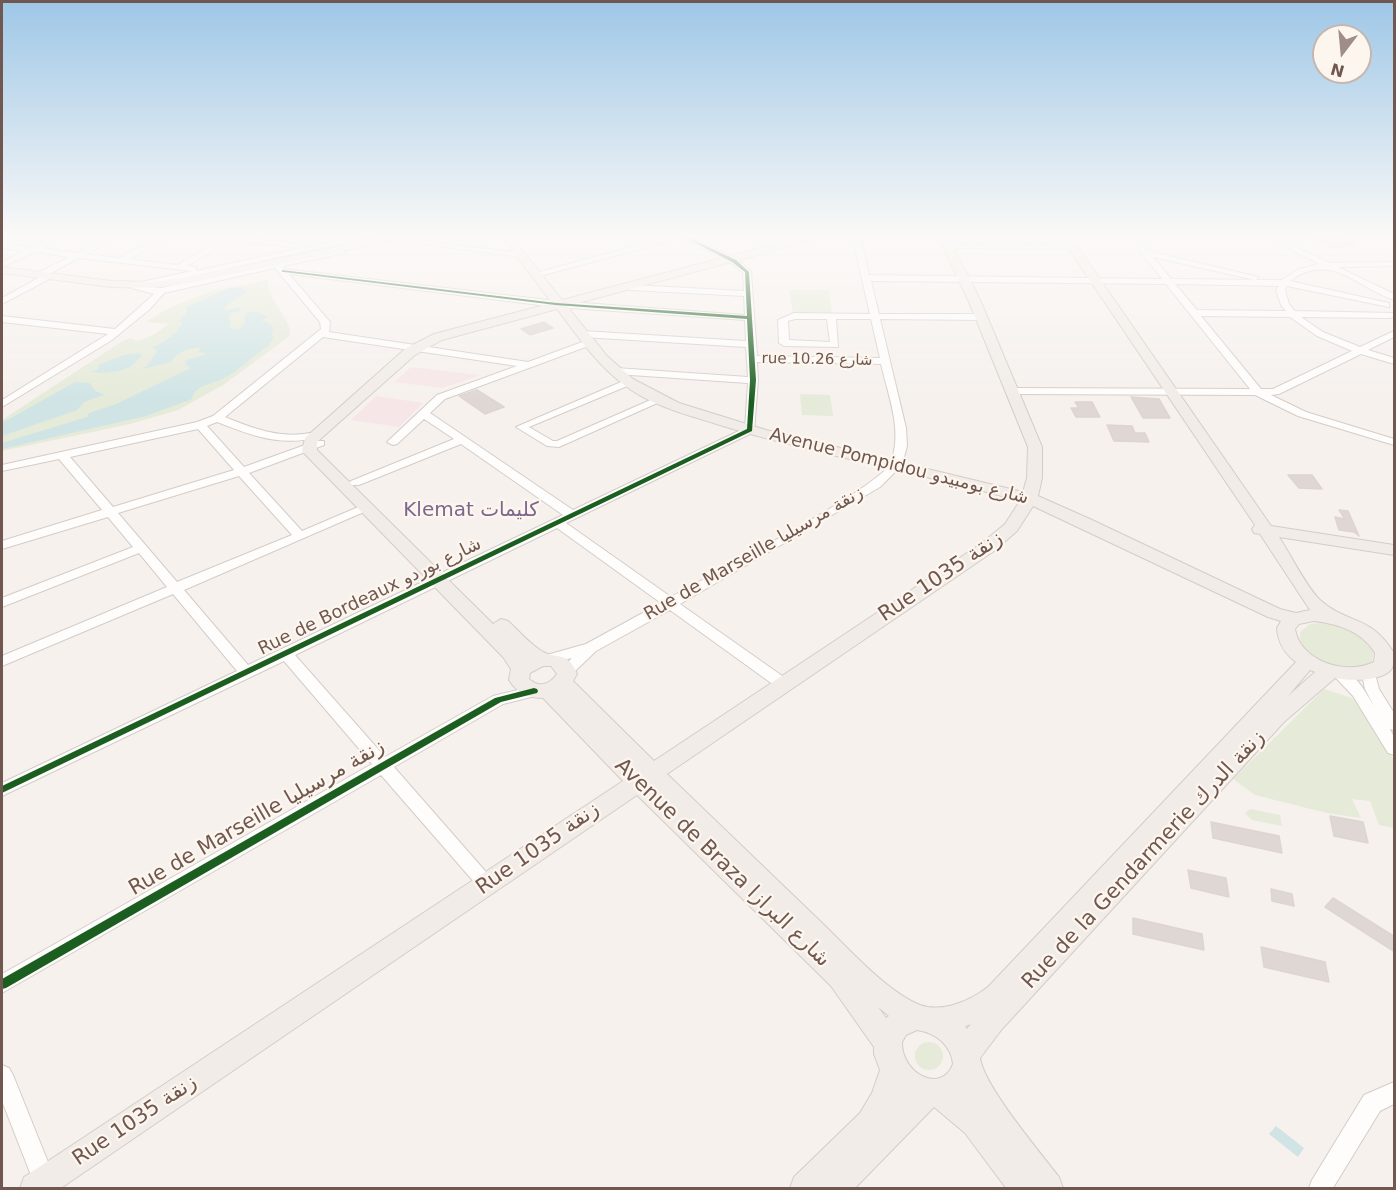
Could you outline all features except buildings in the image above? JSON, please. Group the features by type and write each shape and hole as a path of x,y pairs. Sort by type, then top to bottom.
{"main road":[{"name":"Avenue Pompidou شارع بومبيدو","path":"550,292 585,339 616,371 628,382 659,400 750,430 1030,499 1086,523 1285,620"},
{"path":"561,305 612,292"},
{"path":"311,444 421,348 455,331 618,292"},
{"path":"970,292 1035,447 1036,476 1030,499"},
{"path":"1100,292 1321,616"},
{"path":"311,444 312,454 443,578 528,651 544,659 560,662 553,684 522,685 520,672 510,652 443,578 355,483 325,456 320,448 311,444"},
{"name":"Rue 1035 زنقة","path":"40,1185 1004,535 1026,508 1030,499"},
{"path":"1260,529 1395,550"},
{"path":"1321,616 1361,628 1376,639 1389,655 1383,666 1369,674 1336,672 1308,661 1289,644 1285,620 1321,616"},
{"path":"520,672 533,661 544,659"},
{"name":"Rue de la Gendarmerie زنقة الدرك","path":"925,1018 952,1018 977,1009 1000,993 1308,661"},
{"name":"Rue de la Gendarmerie زنقة الدرك","path":"966,1062 977,1037 988,1024 1238,758 1306,689 1336,672"},
{"name":"Avenue de Braza شارع البرازا","path":"553,684 572,712 645,776 852,969 891,1002 925,1018"},
{"name":"Avenue de Braza شارع البرازا","path":"645,776 840,978 887,1042"},
{"path":"1024,1188 971,1118 950,1099 909,1085 894,1071 887,1052 887,1042 897,1025 925,1018 952,1030 964,1047 966,1062 996,1118 1048,1188"},
{"path":"835,1188 906,1113 934,1092 947,1090 959,1081 966,1062"},
{"path":"805,1188 870,1123 883,1101 894,1071"}],"street":[{"path":"2,301 17,292"},
{"path":"2,404 116,332 152,304 161,292"},
{"path":"2,468 200,425 217,418 326,330 325,322 300,292"},
{"path":"459,292 561,305 749,318"},
{"path":"701,292 748,294 753,380 750,430"},
{"path":"869,292 901,428 901,446 896,465"},
{"path":"1177,292 1259,393 1308,416 1395,442"},
{"path":"1281,292 1282,298 1293,314 1318,331 1362,351 1395,361"},
{"path":"1322,292 1392,307"},
{"path":"1368,292 1392,307"},
{"path":"1196,313 1293,314 1392,307"},
{"path":"831,317 835,345 784,343 783,320 794,316 981,317"},
{"path":"2,319 116,332"},
{"path":"323,334 526,364"},
{"path":"1013,391 1275,392 1395,334"},
{"path":"393,442 441,397 585,339 750,344"},
{"name":"rue 10.26 شارع","path":"751,359 884,361"},
{"path":"616,371 753,380"},
{"path":"628,382 521,428 551,444 559,444 659,400"},
{"path":"422,413 573,516"},
{"path":"217,418 286,440 311,444"},
{"path":"200,425 299,535"},
{"name":"Rue de Bordeaux شارع بوردو","path":"2,790 750,430"},
{"path":"286,440 311,444"},
{"path":"355,483 462,440"},
{"path":"2,545 240,472 311,444"},
{"path":"63,456 246,672"},
{"name":"Rue de Marseille زنقة مرسيليا","path":"2,984 498,700 553,684 591,648 829,514 876,485 896,465"},
{"path":"2,661 367,508"},
{"path":"558,523 783,684"},
{"path":"2,603 141,548"},
{"name":"Rue de Marseille زنقة مرسيليا","path":"544,659 591,648"},
{"path":"286,654 487,885"},
{"name":"Rue de Marseille زنقة مرسيليا","path":"498,700 520,672"},
{"path":"1336,672 1358,692 1395,749"},
{"path":"1369,674 1372,690 1395,725"},
{"path":"2,1075 40,1185"},
{"path":"1320,1188 1372,1103 1395,1093"}],"shaded area":[{"path":"221,292 247,292 225,306 223,311 241,307 240,311 231,313 228,318 231,323 229,328 238,330 244,325 245,314 255,311 268,317 261,321 267,322 274,328 273,339 268,346 234,372 199,388 193,394 192,399 146,416 2,449 2,443 87,417 89,413 116,404 191,368 185,364 187,360 204,355 206,353 198,352 201,348 184,351 171,362 142,369 157,350 152,348 170,337 183,323 179,321 187,312 187,307"},
{"path":"139,353 142,356 130,367 120,371 91,372 99,369 98,365 124,355"},
{"path":"411,367 481,375 442,388 394,382"},
{"path":"75,382 90,383 94,390 104,395 84,402 77,410 2,436 2,423"},
{"path":"376,396 423,403 399,427 351,420"},
{"path":"1276,1126 1304,1148 1298,1157 1269,1134"}],"green space":[{"path":"211,292 270,292 288,324 290,336 223,385 178,410 130,424 2,451 2,420 124,340 131,338 138,341 151,336 169,324 145,322 171,307"},
{"path":"789,292 829,292 832,314 793,313"},
{"path":"800,394 830,395 833,416 802,415"},
{"path":"1322,623 1344,628 1363,639 1374,650 1372,662 1352,668 1340,666 1316,658 1307,651 1301,642 1300,632 1310,624"},
{"path":"1324,689 1354,699 1394,760 1394,828 1379,825 1370,801 1352,799 1361,818 1327,813 1255,795 1233,779"},
{"path":"1250,809 1280,815 1282,826 1252,820 1245,813"},
{"path":"929,1042 939,1046 943,1056 939,1066 929,1070 919,1066 915,1056 919,1046"}],"cycle path":[{"path":"453,292 556,304 749,318"},
{"path":"2,790 750,430 753,380 748,292"},
{"path":"2,984 498,700 534,691"}],"district":[{"name":"Klemat كليمات","path":"471,511"}]}
